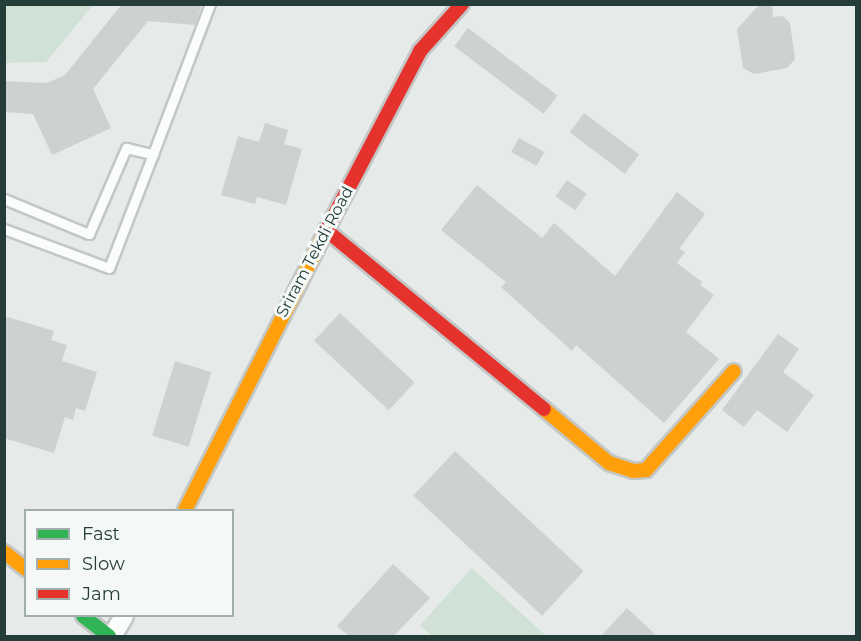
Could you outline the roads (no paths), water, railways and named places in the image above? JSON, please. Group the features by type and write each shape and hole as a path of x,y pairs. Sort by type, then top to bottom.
{"street":[{"name":"Sriram Tekdi Road","path":"186,509 326,230 420,51 462,4"},
{"path":"326,230 609,463 646,471 734,371"},
{"path":"4,552 24,567"},
{"path":"86,617 110,636 123,617"}],"lane":[{"path":"4,229 109,268 210,4"},
{"path":"4,199 89,234 126,148 153,154"}]}
